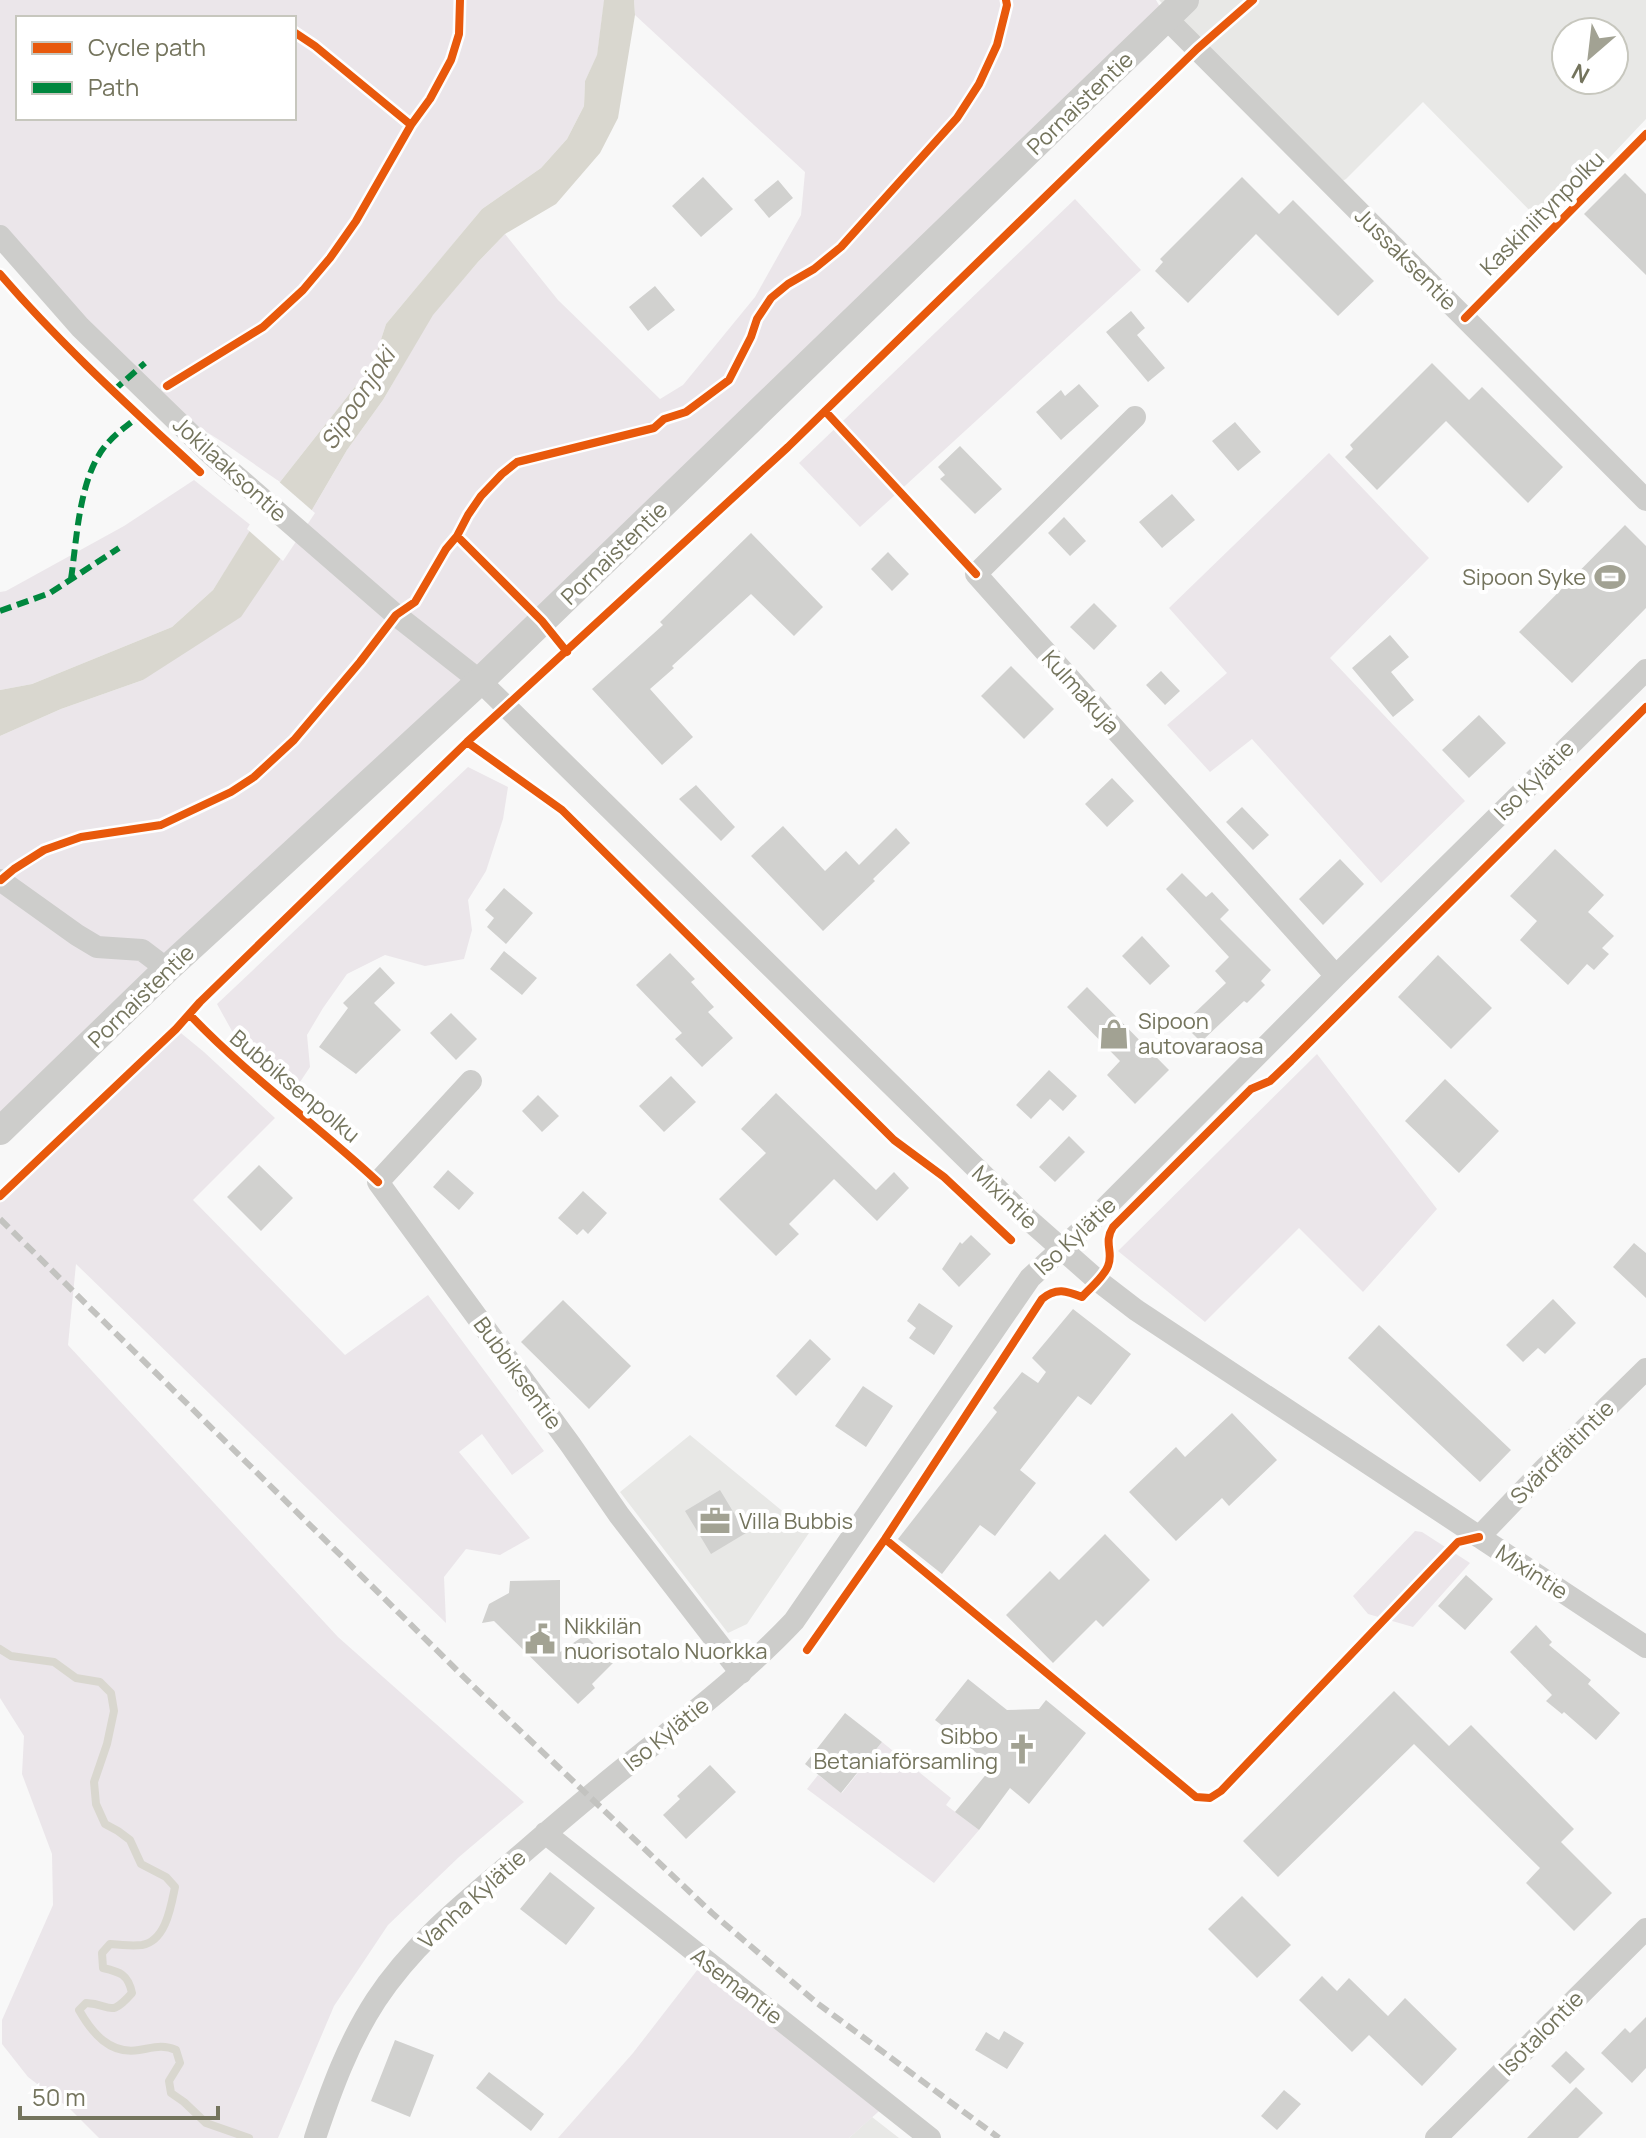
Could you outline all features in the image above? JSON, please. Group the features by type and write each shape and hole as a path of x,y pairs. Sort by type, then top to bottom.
{"street":[{"name":"Jussaksentie","path":"1176,9 1646,500"},
{"name":"Pornaistentie","path":"0,1131 167,969 480,681 1176,9"},
{"name":"Jokilaaksontie","path":"1,239 80,327 213,456 396,615 480,681"},
{"name":"Kulmakuja","path":"1135,417 976,574 1336,976"},
{"name":"Iso Kylätie","path":"545,1833 741,1673 794,1621 1030,1278 1099,1214 1646,670"},
{"name":"Mixintie","path":"480,681 1061,1249 1136,1310 1646,1647"},
{"path":"0,880 97,947 142,950 167,969"},
{"name":"Bubbiksentie","path":"471,1081 378,1182 619,1515 741,1673"},
{"name":"Svärdfältintie","path":"1479,1537 1646,1369"},
{"name":"Vanha Kylätie","path":"315,2138 335,2079 360,2026 378,1997 438,1925 545,1833"},
{"name":"Asemantie","path":"545,1833 930,2138"},
{"name":"Isotalontie","path":"1436,2138 1646,1929"}],"shaded area":[{"path":"0,0 604,0 597,56 585,81 584,106 567,139 541,168 482,209 386,324 373,364 280,482 151,397 0,235"},
{"path":"634,0 1156,0 1167,19 0,1131 0,736 61,709 143,680 302,527 347,450 383,400 432,315 505,234 558,300 660,399 683,385 755,297 801,215 805,172 635,15"},
{"path":"1159,0 1646,0 1646,119 1545,226 1423,102 1346,179 1333,186"},
{"path":"1075,199 1141,270 860,527 799,463"},
{"path":"1329,453 1429,558 1330,658 1465,801 1381,883 1252,739 1210,772 1167,725 1227,673 1169,608"},
{"path":"194,480 253,527 213,590 172,627 32,684 0,690 0,592 124,526"},
{"path":"468,767 508,787 503,819 486,871 468,900 472,930 464,959 425,966 385,955 347,974 307,1035 310,1067 296,1088 237,1040 217,1004"},
{"path":"176,1029 275,1118 193,1200 345,1355 428,1295 544,1451 512,1475 482,1434 459,1452 530,1538 500,1555 466,1549 444,1577 446,1623 76,1264 68,1345 338,1637 524,1802 459,1857 388,1925 334,2006 278,2138 99,2138 70,2109 28,2077 2,2044 2,2020 53,1905 52,1854 22,1774 24,1736 0,1698 0,1196"},
{"path":"1317,1054 1437,1209 1363,1292 1299,1228 1205,1322 1118,1251"},
{"path":"690,1435 809,1533 747,1624 728,1633 620,1492"},
{"path":"1415,1531 1422,1532 1470,1563 1413,1627 1368,1614 1353,1596"},
{"path":"882,1742 951,1798 946,1805 979,1830 934,1883 807,1789 818,1775 842,1793"},
{"path":"705,1960 887,2104 849,2138 558,2138 633,2053"},
{"path":"872,2117 899,2138 849,2138"}],"water":[{"name":"Sipoonjoki","path":"604,0 634,0 635,15 618,118 600,153 556,204 505,234 433,315 383,400 347,450 302,527 241,617 143,680 61,709 0,736 0,690 32,684 172,627 213,590 280,482 373,364 386,324 482,209 541,168 567,139 584,106 585,81 597,55"}],"pier":[{"path":"277,480 315,513 283,561 247,529"}],"building":[{"path":"1625,173 1646,194 1646,275 1584,214"},
{"path":"703,177 733,209 701,237 672,206"},
{"path":"1242,177 1279,214 1293,200 1374,281 1338,316 1256,234 1188,303 1155,271 1163,262 1160,259"},
{"path":"778,180 793,198 769,218 754,200"},
{"path":"655,286 675,310 648,331 629,307"},
{"path":"1131,311 1145,328 1137,335 1165,368 1148,382 1106,332"},
{"path":"1432,363 1469,400 1482,387 1563,467 1528,503 1446,421 1377,490 1345,457 1353,449 1350,445"},
{"path":"1079,384 1099,406 1061,440 1036,412 1061,390 1065,396"},
{"path":"1235,422 1261,452 1238,471 1212,441"},
{"path":"960,446 1002,489 975,514 940,479 945,475 938,467"},
{"path":"1172,494 1195,520 1162,548 1139,522"},
{"path":"1064,517 1086,541 1070,556 1048,533"},
{"name":"Sipoon Syke","path":"1625,525 1646,546 1646,608 1572,683 1519,632"},
{"path":"751,533 823,607 794,636 751,594 672,666 674,668 650,689 693,737 662,765 592,689 663,625 660,622"},
{"path":"888,552 909,574 892,591 871,569"},
{"path":"1094,603 1117,626 1094,650 1070,627"},
{"path":"1390,635 1409,657 1391,672 1414,700 1393,717 1352,668"},
{"path":"1011,666 1054,709 1024,739 981,696"},
{"path":"1161,671 1180,691 1165,705 1146,685"},
{"path":"1479,715 1506,743 1469,778 1442,750"},
{"path":"1112,778 1134,801 1107,827 1085,804"},
{"path":"696,785 735,827 721,841 679,799"},
{"path":"1242,807 1269,835 1253,850 1226,822"},
{"path":"783,826 825,871 846,851 859,865 896,828 910,843 823,931 751,856"},
{"path":"1555,849 1604,895 1588,912 1614,936 1602,948 1609,954 1594,970 1587,964 1568,985 1520,940 1537,921 1510,896"},
{"path":"1340,859 1364,884 1323,925 1299,899"},
{"path":"1182,873 1206,897 1212,892 1229,910 1220,919 1271,970 1261,981 1265,985 1201,1042 1183,1024 1226,983 1215,971 1229,957 1166,889"},
{"path":"504,888 533,913 506,944 487,927 494,918 485,910"},
{"path":"1142,936 1170,966 1150,985 1122,956"},
{"path":"504,951 537,978 522,995 490,969"},
{"path":"670,953 695,979 691,982 714,1007 708,1012 733,1038 702,1067 675,1039 682,1033 636,985"},
{"path":"1438,955 1492,1008 1451,1049 1398,997"},
{"path":"380,967 395,983 374,1003 401,1030 356,1074 319,1047 348,1008 343,1003"},
{"name":"Sipoon autovaraosa","path":"1087,987 1169,1070 1135,1104 1107,1075 1120,1061 1067,1007"},
{"path":"451,1013 477,1039 456,1060 430,1033"},
{"path":"1049,1070 1077,1096 1063,1111 1050,1099 1031,1119 1016,1105"},
{"path":"671,1076 696,1102 664,1132 639,1106"},
{"path":"1445,1079 1499,1131 1459,1173 1405,1121"},
{"path":"776,1093 876,1190 894,1172 909,1188 877,1221 834,1179 789,1224 799,1234 776,1256 719,1199 766,1153 741,1129"},
{"path":"538,1095 559,1116 542,1132 522,1111"},
{"path":"1069,1136 1085,1152 1055,1182 1039,1167"},
{"path":"259,1165 293,1198 261,1231 227,1197"},
{"path":"448,1170 474,1193 459,1210 433,1187"},
{"path":"583,1191 607,1213 588,1234 583,1229 577,1235 558,1218"},
{"path":"971,1235 991,1254 959,1287 942,1269 960,1242 962,1244"},
{"path":"1634,1243 1646,1253 1646,1298 1613,1267"},
{"path":"1553,1299 1576,1323 1545,1354 1538,1348 1523,1362 1506,1345"},
{"path":"563,1300 631,1366 589,1409 521,1342"},
{"path":"919,1303 953,1326 934,1355 909,1338 916,1328 907,1321"},
{"path":"1073,1309 1131,1354 1091,1405 1078,1396 1020,1470 1036,1483 995,1536 980,1525 942,1574 898,1539 997,1412 993,1408 1022,1372 1038,1383 1046,1372 1032,1358"},
{"path":"1379,1325 1511,1450 1480,1482 1348,1358"},
{"path":"810,1339 831,1359 796,1396 776,1376"},
{"path":"863,1386 893,1406 866,1447 835,1426"},
{"path":"1232,1413 1277,1460 1229,1506 1222,1498 1176,1541 1129,1492 1176,1447 1185,1457"},
{"name":"Villa Bubbis","path":"720,1490 746,1533 711,1554 685,1511"},
{"path":"1105,1534 1150,1580 1103,1627 1096,1620 1053,1663 1006,1615 1050,1571 1059,1580"},
{"path":"1466,1575 1493,1599 1465,1630 1438,1606"},
{"name":"Nikkilän nuorisotalo Nuorkka","path":"560,1580 560,1652 585,1635 613,1663 592,1684 595,1688 578,1704 494,1621 482,1623 489,1604 509,1593 510,1581"},
{"path":"1536,1625 1552,1642 1549,1645 1591,1680 1588,1684 1620,1713 1596,1740 1546,1701 1552,1695 1510,1652"},
{"name":"Sibbo Betaniaförsamling","path":"968,1679 1007,1710 1039,1709 1046,1700 1086,1733 1029,1804 1010,1788 979,1830 955,1812 993,1766 935,1720"},
{"path":"1394,1691 1449,1746 1471,1725 1574,1829 1561,1842 1612,1893 1574,1931 1526,1883 1540,1868 1414,1744 1278,1877 1243,1841"},
{"path":"845,1713 882,1742 841,1793 805,1764"},
{"path":"710,1765 736,1792 686,1839 663,1815 680,1799 677,1796"},
{"path":"550,1872 595,1908 566,1945 520,1909"},
{"path":"1242,1896 1291,1945 1257,1978 1208,1929"},
{"path":"1322,1976 1337,1991 1349,1978 1388,2016 1405,1998 1457,2049 1422,2086 1369,2035 1352,2052 1299,2000"},
{"path":"1646,2017 1646,2068 1632,2083 1601,2053 1625,2028 1630,2033"},
{"path":"1004,2031 1024,2043 1007,2069 975,2050 986,2032 999,2040"},
{"path":"395,2040 434,2055 410,2117 371,2101"},
{"path":"1566,2051 1585,2069 1570,2084 1551,2066"},
{"path":"489,2072 544,2114 531,2131 476,2088"},
{"path":"1576,2087 1603,2113 1578,2138 1527,2138"},
{"path":"1284,2090 1301,2104 1277,2130 1261,2116"}],"waterway":[{"path":"0,1649 11,1656 54,1662 76,1678 100,1682 111,1693 114,1711 94,1782 96,1804 105,1824 130,1840 141,1864 166,1877 175,1887 166,1922 157,1937 142,1945 110,1944 102,1953 103,1968 122,1975 132,1993 114,2008 86,2003 79,2010 96,2034 111,2046 129,2051 162,2047 176,2050 180,2063 169,2081 171,2093 206,2123 249,2138"}],"railway":[{"path":"0,1219 472,1685 712,1913 817,2003 999,2138"}],"marked path":[{"path":"113,391 145,363"},
{"path":"71,579 81,509 90,474 106,445 139,416"},
{"path":"0,611 50,593 119,548"}],"cycle path":[{"path":"167,386 263,327 303,290 330,258 356,221 451,60 459,34 460,0"},
{"path":"1,880 44,850 81,837 161,825 231,792 254,777 294,740 396,615 415,602 468,515 502,474 517,462 654,428 664,419 686,412 729,380 757,319 771,298 841,247 957,118 979,84 997,45 1006,0"},
{"path":"0,1196 176,1029 467,742 788,447 1197,49 1253,0"},
{"path":"296,33 411,125"},
{"name":"Kaskiniitynpolku","path":"1465,318 1646,134"},
{"path":"0,274 72,351 200,472"},
{"path":"825,411 976,574"},
{"path":"457,536 542,621 567,652"},
{"path":"807,1650 885,1539 1042,1299 1062,1291 1082,1297 1108,1266 1109,1238 1113,1227 1251,1089 1270,1081 1291,1061 1646,707"},
{"path":"467,742 562,810 894,1140 944,1177 1011,1240"},
{"name":"Bubbiksenpolku","path":"190,1015 235,1059 378,1182"},
{"path":"885,1539 1196,1797 1210,1798 1221,1791 1458,1542 1479,1537"}],"place":[{"name":"Sipoon Syke","path":"1610,577"},
{"name":"Sipoon autovaraosa","path":"1114,1034"},
{"name":"Villa Bubbis","path":"715,1521"},
{"name":"Nikkilän nuorisotalo Nuorkka","path":"540,1639"},
{"name":"Sibbo Betaniaförsamling","path":"1022,1749"}]}
